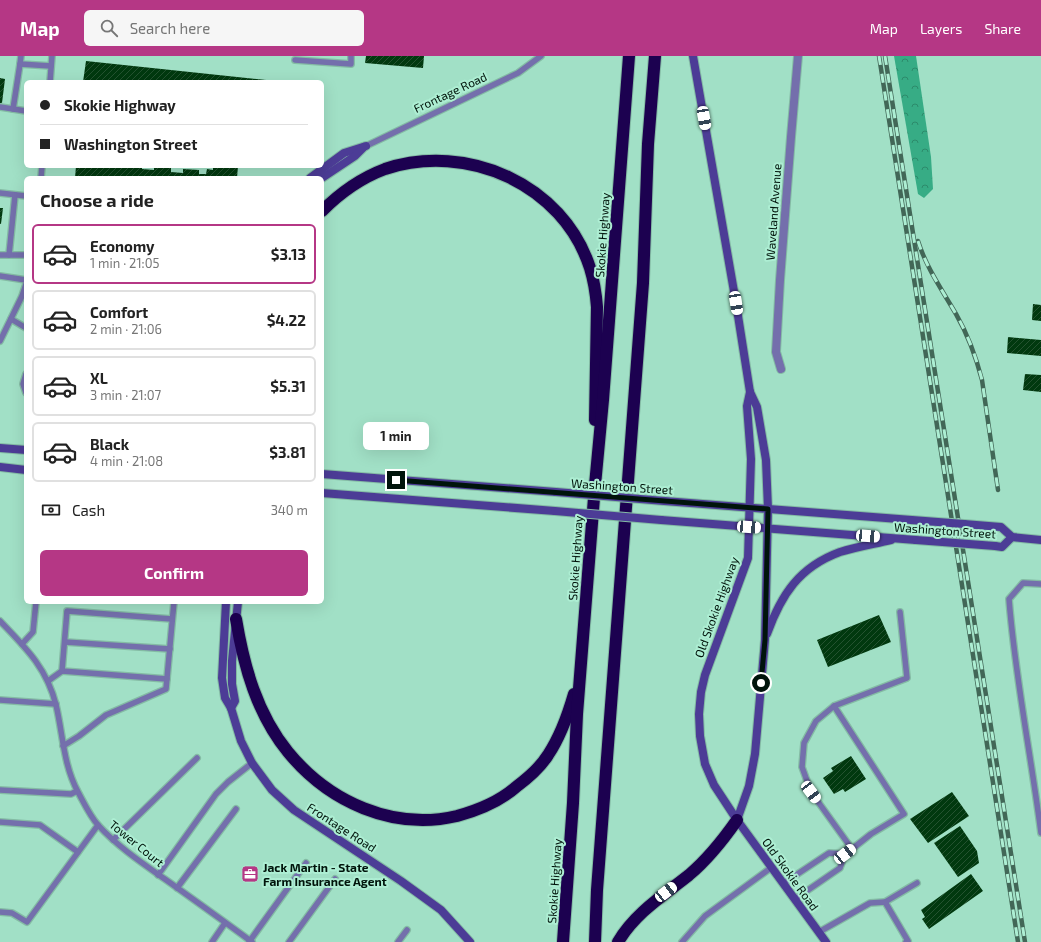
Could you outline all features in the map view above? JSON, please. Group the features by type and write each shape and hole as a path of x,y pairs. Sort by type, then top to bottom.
{"highway":[{"name":"Skokie Highway","path":"563,942 573,803 577,714 629,56"},
{"path":"595,942 597,890 642,283 648,144 655,56"},
{"path":"324,209 346,190 375,173 407,164 429,161 459,162 492,169 512,178 538,194 558,213 572,231 583,250 590,268 595,290 597,307 594,397 595,485"},
{"path":"236,619 246,665 260,707 272,729 288,752 314,778 334,793 360,808 388,817 404,820 421,821 442,819 474,812 508,794 530,776 548,756 564,725 574,695 583,648"},
{"path":"618,942 640,915 690,874 708,856 724,839 737,820"}],"main road":[{"path":"693,56 750,392 757,407 766,460 768,528 765,640 755,754 749,786 737,820"},
{"name":"Frontage Road","path":"324,168 344,153 366,146"},
{"name":"Frontage Road","path":"324,177 355,156 366,146"},
{"name":"Frontage Road","path":"313,176 324,168"},
{"name":"Old Skokie Highway","path":"737,820 714,785 705,764 700,736 699,714 701,692 708,663 748,558 751,459 747,406 750,392"},
{"path":"0,448 24,450"},
{"path":"0,468 24,470"},
{"name":"Washington Street","path":"324,474 1001,527 1012,537 1041,540"},
{"name":"Washington Street","path":"324,493 1002,547 1012,537"},
{"path":"765,640 775,612 782,598 809,567 840,552 897,538"},
{"name":"Frontage Road","path":"226,604 222,678 225,698 231,708 241,741 252,763 272,790 294,810 441,910 470,942"},
{"name":"Frontage Road","path":"231,708 235,701 232,684 232,662 238,604"},
{"name":"Old Skokie Road","path":"737,820 826,942"}],"street":[{"name":"Waveland Avenue","path":"780,369 776,352 780,280 798,56"}],"lane":[{"path":"13,109 21,56"},
{"path":"50,80 52,56"},
{"path":"295,60 351,64 351,56"},
{"name":"Frontage Road","path":"366,146 518,73 541,56"},
{"path":"20,64 51,66"},
{"path":"0,107 24,111"},
{"path":"0,193 24,196"},
{"path":"9,255 15,195"},
{"path":"0,255 24,255"},
{"path":"0,276 24,280"},
{"path":"0,342 24,290"},
{"path":"11,319 24,327"},
{"path":"1041,584 1023,583 1009,599 1011,632 1035,784 1041,833"},
{"path":"22,644 33,632 36,604"},
{"path":"63,746 106,715 166,689 174,604"},
{"path":"62,671 67,611 172,620"},
{"path":"852,848 811,792 802,767 804,743 816,721 834,706 907,678 900,612"},
{"name":"Tower Court","path":"0,620 39,663 48,681 56,704 63,746 70,775 77,791 98,825 132,856 251,942"},
{"path":"65,642 170,649"},
{"path":"48,681 62,671 167,679"},
{"path":"0,700 56,704"},
{"path":"795,899 840,868 845,854 852,848 871,834 904,814 834,706"},
{"path":"113,840 197,758"},
{"path":"158,874 216,794 228,782 252,763"},
{"path":"0,790 71,794 77,791"},
{"path":"177,888 236,810"},
{"path":"0,822 40,825 78,852"},
{"path":"0,912 12,913 27,922 98,825"},
{"path":"784,883 829,853 845,854"},
{"path":"251,942 306,863"},
{"path":"682,942 705,916 772,867"},
{"path":"289,942 335,880"},
{"path":"819,932 870,903 886,902 917,883"},
{"path":"886,902 909,942"},
{"path":"212,942 226,923"},
{"path":"398,942 407,930"}],"green space":[{"path":"894,56 916,56 931,157 933,189 924,198 918,194"}],"building":[{"path":"366,56 424,56 423,68 365,63"},
{"path":"86,61 266,80 83,80"},
{"path":"0,78 5,79 2,103 0,103"},
{"path":"76,168 142,168 154,170 154,168 171,168 171,172 183,173 183,169 199,170 199,174 206,174 207,169 238,168 237,176 75,176"},
{"path":"0,208 3,208 1,224 0,224"},
{"path":"1033,304 1041,305 1041,321 1032,320"},
{"path":"1008,337 1041,340 1041,356 1007,353"},
{"path":"1025,374 1041,375 1041,392 1023,390"},
{"path":"879,615 891,642 828,667 817,640"},
{"path":"851,756 866,779 845,792 843,789 834,794 823,778 833,771 831,768"},
{"path":"952,792 969,816 928,843 910,819"},
{"path":"960,826 977,851 979,863 958,877 934,843"},
{"path":"971,874 983,891 929,929 922,919 925,917 921,910"}],"railway":[{"path":"879,56 1018,942"},
{"path":"885,56 1025,942"},
{"path":"918,241 930,269 964,330 977,363 982,380 998,490"}],"place":[{"name":"Jack Martin - State Farm Insurance Agent","path":"250,874"}],"route":[{"path":"396,480 768,509 765,640 761,683"}]}
